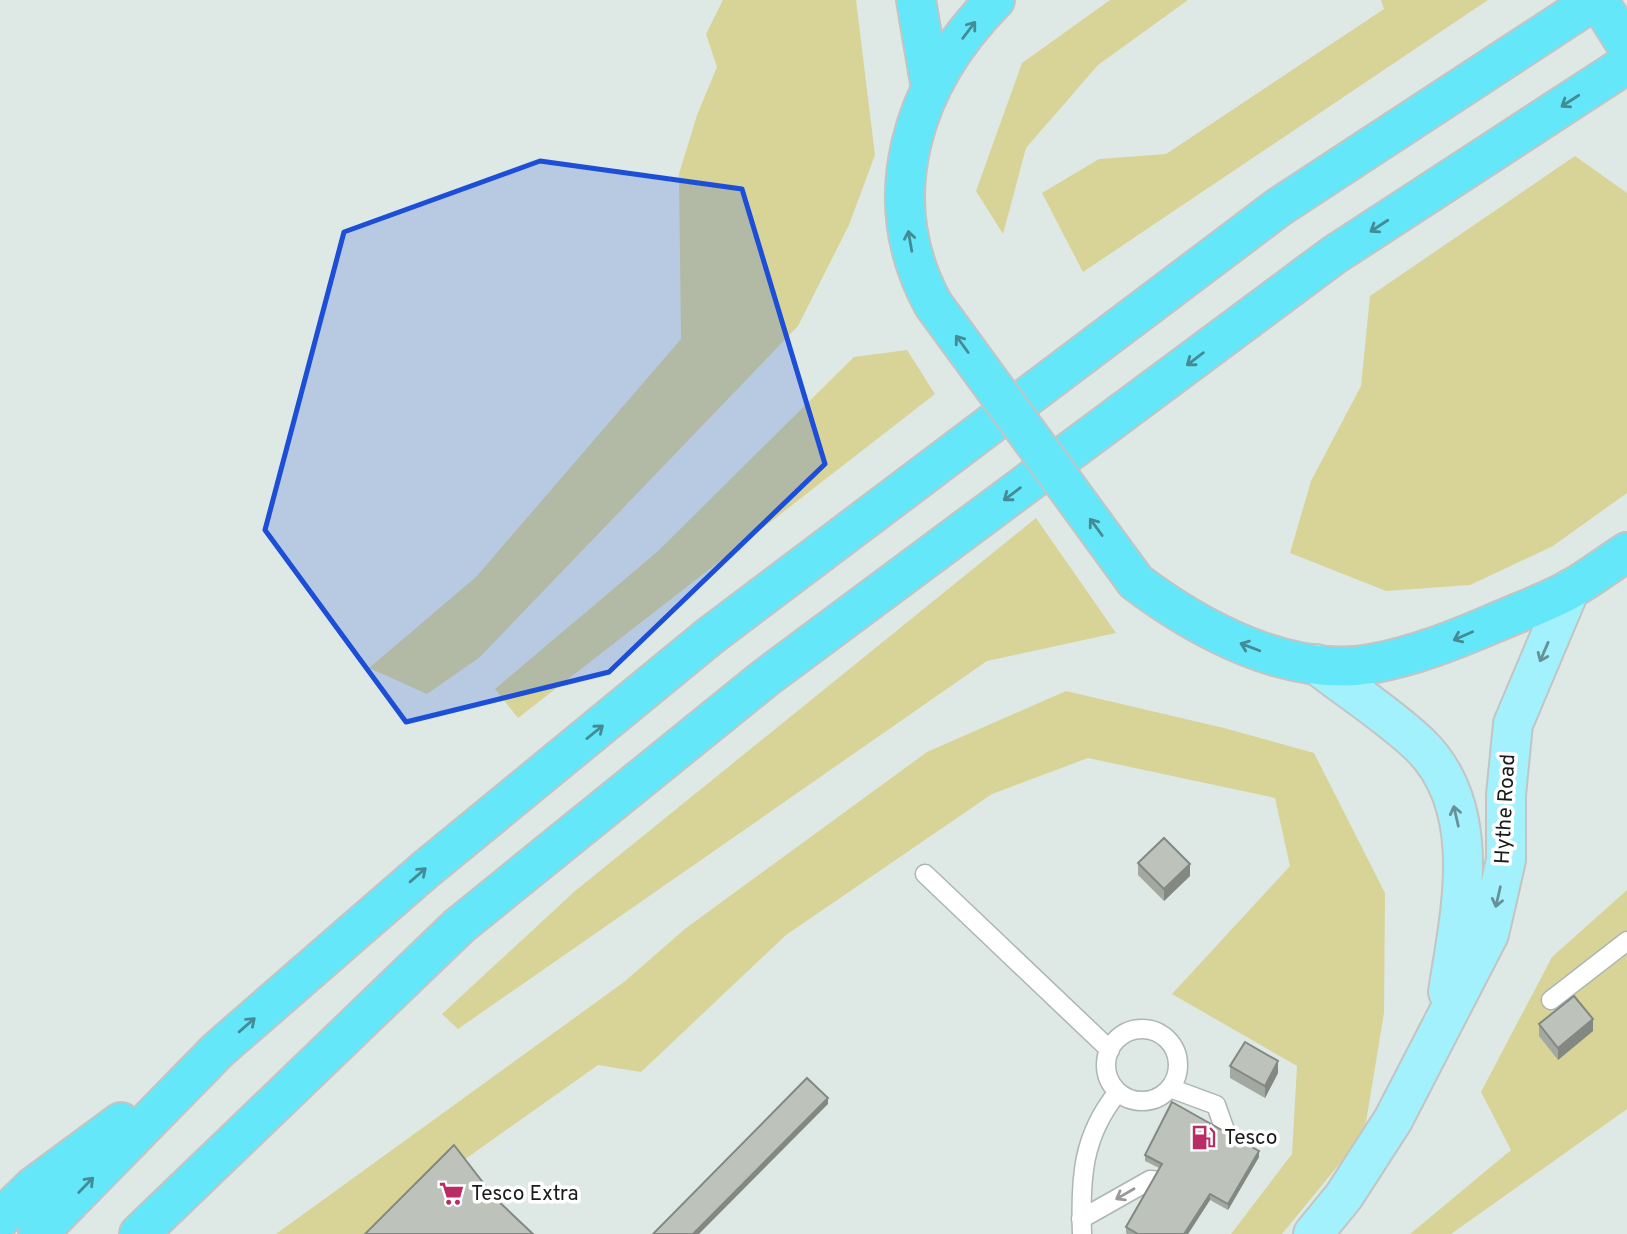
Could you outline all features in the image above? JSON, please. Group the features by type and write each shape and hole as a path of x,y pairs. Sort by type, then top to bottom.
{"highway":[{"path":"916,0 931,89"},
{"path":"995,0 952,52 931,89 909,141 903,195 911,249 923,287 933,304 1136,582 1174,610 1226,638 1267,654 1316,664 1368,664 1422,652 1570,589 1627,552"},
{"path":"0,1219 33,1187 218,1050 425,870 710,636 1279,207 1596,0 1627,46"},
{"path":"139,1234 459,926 764,678 1334,255 1627,64"},
{"path":"38,1234 218,1050"}],"main road":[{"name":"Hythe Road","path":"1313,1234 1344,1196 1393,1120 1443,1029 1489,934 1506,860 1506,795 1513,724 1570,589"},
{"name":"Hythe Road","path":"1316,664 1422,747 1445,779 1458,817 1464,863 1460,915 1443,1029"}],"lane":[{"path":"925,874 1111,1050"},
{"path":"1551,1000 1627,941"},
{"path":"1138,1030 1161,1035 1176,1054 1176,1077 1162,1096 1139,1101 1118,1092 1107,1072 1111,1050 1117,1040 1138,1030"},
{"path":"1170,1088 1216,1105 1227,1136 1207,1171"},
{"path":"1081,1227 1084,1156 1102,1112 1118,1092"},
{"path":"1081,1227 1150,1180 1188,1182"}],"highlighted area":[{"path":"540,161 742,189 825,464 609,672 406,722 265,530 344,232"}],"shaded area":[{"path":"723,0 856,0 875,155 849,225 798,326 480,657 427,694 369,668 476,577 681,339 679,174 697,115 717,67 706,34"},
{"path":"1110,0 1188,0 1098,65 1026,148 1003,234 976,191 1022,63"},
{"path":"1381,0 1488,0 1083,272 1042,193 1099,159 1166,154 1384,9"},
{"path":"1575,156 1627,193 1627,493 1553,546 1470,585 1386,591 1290,553 1311,481 1361,386 1370,296"},
{"path":"907,350 935,394 518,718 495,689 657,552 854,357"},
{"path":"1036,518 1116,633 987,661 458,1029 442,1014 575,891"},
{"path":"1066,691 1224,728 1314,753 1385,893 1384,1013 1364,1134 1282,1234 1231,1234 1292,1154 1297,1066 1172,994 1290,866 1275,798 1088,758 992,794 786,935 641,1072 598,1065 454,1167 388,1234 276,1234 624,982 686,928 927,752"},
{"path":"1627,890 1627,1109 1451,1234 1410,1234 1511,1150 1481,1092 1552,957"}],"building":[{"path":"1164,838 1190,864 1164,889 1138,863"},
{"path":"1574,996 1593,1019 1558,1048 1539,1024"},
{"path":"1245,1042 1278,1061 1265,1086 1230,1066"},
{"path":"807,1078 828,1098 693,1234 653,1234"},
{"path":"1172,1102 1259,1151 1228,1204 1210,1194 1184,1234 1138,1234 1126,1227 1162,1164 1145,1155"},
{"path":"454,1145 495,1198 533,1234 365,1234"}],"place":[{"name":"Tesco","path":"1204,1138"},
{"name":"Tesco Extra","path":"451,1194"}]}
